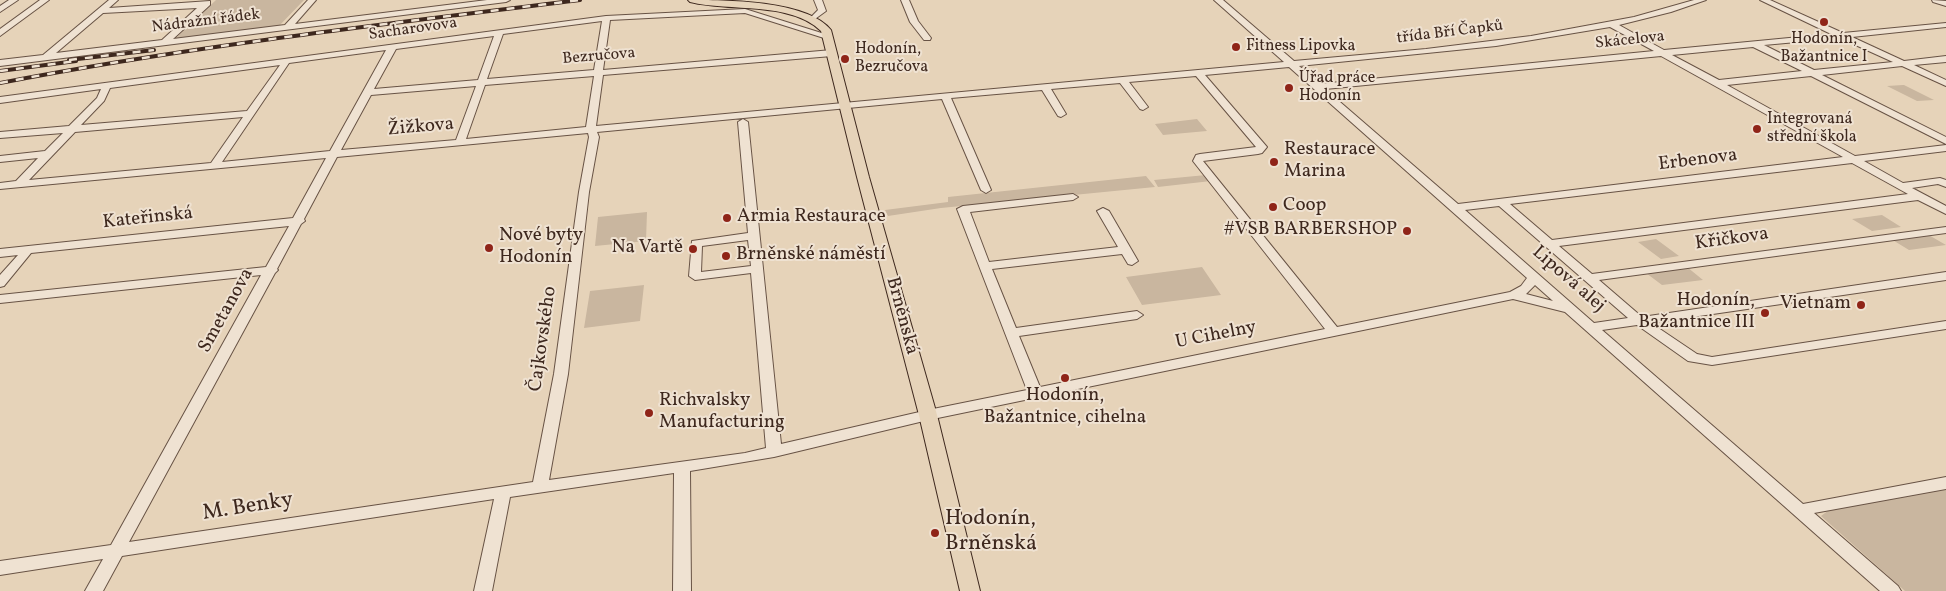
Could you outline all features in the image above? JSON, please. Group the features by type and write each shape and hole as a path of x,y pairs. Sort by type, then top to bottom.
{"main road":[{"path":"693,0 781,7 801,11 815,17"},
{"name":"Brněnská","path":"815,17 823,25 832,53 928,415 970,591"}],"street":[{"path":"0,10 14,0"},
{"path":"0,33 45,0"},
{"path":"45,58 114,0"},
{"path":"288,27 312,0"},
{"path":"424,10 431,0"},
{"name":"Nádražní řádek","path":"0,63 506,0"},
{"path":"815,17 822,11 818,0"},
{"path":"905,0 914,22 927,38"},
{"name":"Lipová alej","path":"1218,0 1892,591"},
{"name":"třída Bří Čapků","path":"1045,87 1426,52 1504,43 1611,24 1679,8 1702,0"},
{"path":"1764,0 1946,83"},
{"path":"1936,0 1946,4"},
{"path":"101,11 207,2"},
{"path":"165,42 207,2"},
{"name":"Sacharovova","path":"0,100 606,18 745,11 827,36"},
{"name":"Čajkovského","path":"540,487 561,374 584,192 594,137 591,129 606,18"},
{"path":"1611,24 1946,211"},
{"name":"Skácelova","path":"1318,87 1946,25"},
{"path":"460,142 499,33"},
{"path":"1753,43 1946,141"},
{"name":"Smetanova","path":"94,591 272,270 392,48"},
{"name":"Bezručova","path":"369,92 832,53"},
{"path":"1719,83 1946,59"},
{"path":"214,166 286,62"},
{"path":"1198,73 1262,149 1258,151 1203,156 1198,159 1253,232 1333,331"},
{"path":"1123,80 1143,108"},
{"path":"19,184 101,99 107,85"},
{"path":"1045,87 1061,114"},
{"name":"Žižkova","path":"0,186 1045,87"},
{"path":"945,96 986,190"},
{"path":"0,135 249,114"},
{"path":"742,122 774,452"},
{"name":"Erbenova","path":"1454,208 1946,148"},
{"path":"0,159 48,154"},
{"path":"1901,186 1940,181 1946,184"},
{"path":"1550,244 1920,196"},
{"path":"1036,394 1010,333 963,209 1073,198"},
{"path":"1501,202 1640,321 1693,358 1712,361 1946,325"},
{"path":"1103,211 1132,261"},
{"name":"Kateřinská","path":"0,252 299,220"},
{"name":"Křičkova","path":"1589,278 1946,230"},
{"path":"754,236 696,243 695,276 757,269"},
{"path":"0,283 28,250"},
{"path":"985,266 1125,250"},
{"path":"0,299 272,270"},
{"path":"1590,326 1640,321 1946,276"},
{"name":"U Cihelny","path":"928,415 1513,295 1530,286 1533,277"},
{"name":"U Cihelny","path":"1513,295 1570,310"},
{"path":"1010,333 1137,315"},
{"name":"M. Benky","path":"0,568 774,452 928,415"},
{"path":"682,466 682,591"},
{"path":"1800,510 1946,483"},
{"path":"483,591 503,492"}],"shaded area":[{"path":"216,0 304,0 279,26 173,41"},
{"path":"1904,85 1934,100 1917,101 1887,86"},
{"path":"1197,119 1207,131 1163,135 1155,124"},
{"path":"1206,175 1211,181 1158,187 1154,180"},
{"path":"1146,176 1155,187 941,208 888,216 885,210 948,202 948,197"},
{"path":"647,212 646,241 595,246 598,217"},
{"path":"1882,215 1901,227 1872,231 1852,219"},
{"path":"1927,234 1946,245 1909,250 1891,239"},
{"path":"1656,239 1679,256 1661,259 1638,242"},
{"path":"1202,267 1221,295 1142,305 1126,277"},
{"path":"1687,267 1703,280 1662,285 1646,273"},
{"path":"644,285 640,321 584,328 590,291"},
{"path":"1946,488 1946,591 1905,591 1821,516 1829,510"}],"railway":[{"path":"0,83 217,47 580,0"},
{"path":"69,60 154,50"},
{"path":"0,71 76,61"}],"place":[{"name":"Hodonín, Bažantnice I","path":"1824,22"},
{"name":"Fitness Lipovka","path":"1236,47"},
{"name":"Hodonín, Bezručova","path":"845,59"},
{"name":"Úřad práce Hodonín","path":"1289,88"},
{"name":"Integrovaná střední škola","path":"1757,129"},
{"name":"Restaurace Marina","path":"1274,162"},
{"name":"Coop","path":"1273,207"},
{"name":"Armia Restaurace","path":"727,218"},
{"name":"#VSB BARBERSHOP","path":"1407,231"},
{"name":"Nové byty Hodonín","path":"489,248"},
{"name":"Na Vartě","path":"693,249"},
{"name":"Brněnské náměstí","path":"726,256"},
{"name":"Vietnam","path":"1861,305"},
{"name":"Hodonín, Bažantnice III","path":"1765,313"},
{"name":"Hodonín, Bažantnice, cihelna","path":"1065,378"},
{"name":"Richvalsky Manufacturing","path":"649,413"},
{"name":"Hodonín, Brněnská","path":"935,533"}]}
